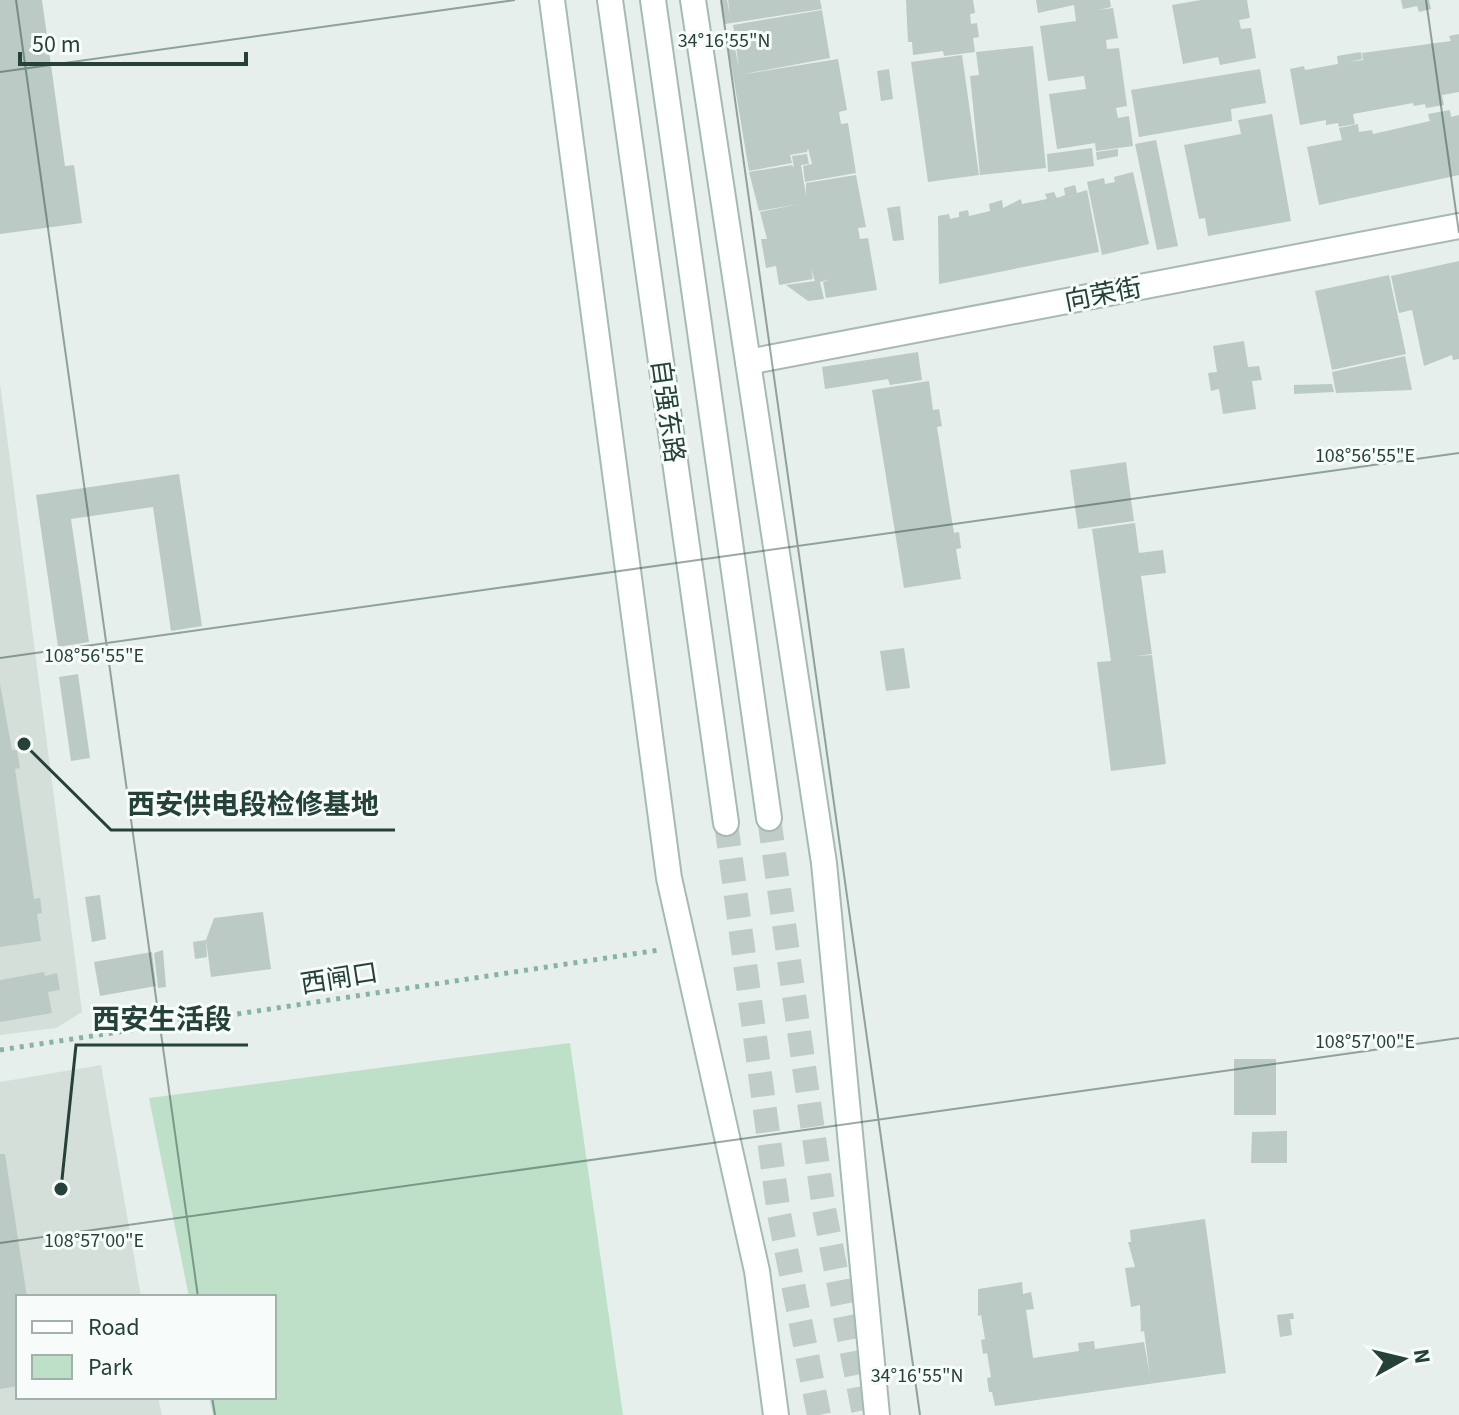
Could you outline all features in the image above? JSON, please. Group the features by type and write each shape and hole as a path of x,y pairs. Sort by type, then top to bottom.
{"main road":[{"path":"552,0 669,878 757,1271 776,1415"},
{"name":"自强东路","path":"610,0 726,823"},
{"name":"自强东路","path":"653,0 769,818"},
{"path":"693,0 824,863 877,1415"},
{"name":"向荣街","path":"748,362 1459,226"}],"path":[{"name":"西闸口","path":"0,1050 684,946"}],"shaded area":[{"path":"0,383 82,1012 56,1028 0,1035"},
{"path":"101,1065 141,1295 16,1295 16,1399 158,1399 162,1415 0,1415 0,1082"}],"green space":[{"path":"570,1043 623,1415 213,1415 209,1399 276,1399 276,1295 189,1295 149,1098"}],"building":[{"path":"0,0 42,0 65,166 74,165 82,223 0,234"},
{"path":"721,0 727,0 730,16 728,0 820,0 822,9 725,24"},
{"path":"906,0 973,0 975,13 970,14 971,24 977,23 979,37 973,38 975,52 944,56 943,51 913,55 912,42 908,42"},
{"path":"1036,0 1110,0 1111,7 1098,10 1113,8 1118,38 1106,40 1107,49 1119,48 1127,106 1116,108 1118,118 1129,116 1133,146 1096,151 1095,143 1057,149 1049,94 1086,89 1084,76 1048,81 1040,26 1076,21 1074,5 1038,13"},
{"path":"1201,0 1247,0 1250,18 1239,20 1241,29 1251,28 1256,58 1220,65 1218,57 1183,64 1172,5"},
{"path":"1401,0 1429,0 1431,9 1419,12 1417,6 1403,9"},
{"path":"822,10 830,58 739,75 838,59 847,110 839,112 841,124 848,123 856,173 805,182 803,166 812,164 808,148 807,152 790,155 792,163 749,171 728,45 734,44 739,68 733,25"},
{"path":"1459,34 1459,92 1442,95 1444,105 1426,108 1425,104 1414,106 1413,103 1353,114 1355,124 1339,127 1338,123 1326,125 1326,120 1300,125 1290,69 1304,66 1305,70 1338,64 1337,56 1361,52 1362,59 1349,62 1363,60 1362,53 1451,41 1449,36"},
{"path":"1033,46 1046,168 980,175 970,76 979,75 976,52"},
{"path":"962,55 979,175 928,182 911,62"},
{"path":"889,69 893,99 881,101 877,71"},
{"path":"1260,69 1266,103 1231,109 1232,121 1139,137 1131,90"},
{"path":"1450,110 1451,117 1459,115 1459,175 1319,205 1307,147 1342,140 1339,128 1358,124 1359,132 1372,130 1373,134 1430,121 1428,114"},
{"path":"1272,114 1291,221 1208,236 1205,218 1199,219 1184,145 1241,134 1238,120"},
{"path":"1156,140 1178,246 1157,250 1135,144"},
{"path":"1092,148 1094,166 1048,172 1047,154"},
{"path":"1118,149 1118,156 1097,160 1096,152"},
{"path":"807,154 809,164 801,165 806,195 806,183 856,175 866,227 858,228 860,239 868,238 877,290 826,298 823,282 831,279 820,282 824,299 808,301 786,285 815,281 811,269 813,279 779,285 776,266 766,268 761,239 767,239 760,212 799,204 759,211 749,172 792,165 794,168 792,156"},
{"path":"1133,172 1149,244 1102,255 1087,182 1104,178 1105,184 1115,182 1114,177"},
{"path":"1075,185 1077,193 1087,190 1099,252 939,284 938,216 949,214 950,219 968,210 969,216 990,211 989,204 1002,200 1003,208 1021,199 1022,204 1047,199 1045,194 1054,192 1057,198 1065,195 1064,188"},
{"path":"900,206 904,240 893,241 887,208"},
{"path":"1459,261 1459,359 1453,360 1452,355 1424,366 1412,310 1399,313 1391,276"},
{"path":"1389,275 1406,354 1332,370 1315,291"},
{"path":"1244,341 1248,367 1259,366 1262,380 1252,381 1256,409 1223,414 1219,389 1211,391 1208,373 1217,372 1213,346"},
{"path":"918,352 922,380 890,385 888,379 825,389 822,367"},
{"path":"1405,356 1412,390 1336,393 1332,372"},
{"path":"929,381 933,410 939,409 942,426 937,427 954,533 959,532 961,548 956,549 961,579 904,588 872,390"},
{"path":"1332,384 1334,392 1294,394 1294,385"},
{"path":"1126,462 1134,521 1078,529 1070,470"},
{"path":"179,474 202,626 171,631 153,507 71,519 89,642 58,647 36,495"},
{"path":"1135,523 1139,553 1163,550 1166,573 1141,576 1152,654 1136,656 1152,655 1166,764 1111,771 1097,662 1111,661 1092,529"},
{"path":"904,648 910,688 886,691 880,651"},
{"path":"78,674 90,758 71,761 59,677"},
{"path":"0,684 12,750 17,750 20,768 15,769 34,899 40,898 42,913 37,914 41,941 0,947"},
{"path":"100,895 106,939 92,942 85,897"},
{"path":"263,912 271,969 211,977 206,940 214,918"},
{"path":"206,940 207,957 195,959 193,942"},
{"path":"163,950 166,987 158,988 154,953"},
{"path":"152,952 156,986 100,996 94,962"},
{"path":"44,972 45,976 57,973 60,990 48,992 52,1013 0,1022 0,980"},
{"path":"1234,1059 1276,1059 1276,1115 1234,1115"},
{"path":"1287,1131 1287,1163 1251,1163 1252,1132"},
{"path":"0,1154 5,1154 27,1295 16,1295 16,1386 0,1389"},
{"path":"1205,1219 1226,1373 995,1406 992,1392 989,1392 987,1378 991,1377 987,1353 983,1354 981,1340 985,1339 981,1315 978,1316 978,1289 1022,1282 1023,1294 1031,1292 1034,1309 1026,1310 1033,1358 1079,1351 1078,1343 1094,1341 1095,1349 1144,1342 1150,1376 1144,1331 1141,1332 1140,1305 1131,1307 1125,1268 1135,1267 1128,1242 1131,1242 1130,1230"},
{"path":"1293,1313 1294,1319 1290,1319 1292,1335 1280,1337 1277,1315"}],"tunnel":[{"path":"769,818 824,1209 864,1415"},
{"path":"726,823 779,1214 819,1415"}],"place":[{"name":"西安供电段检修基地","path":"24,744"},
{"name":"西安生活段","path":"61,1189"}]}
